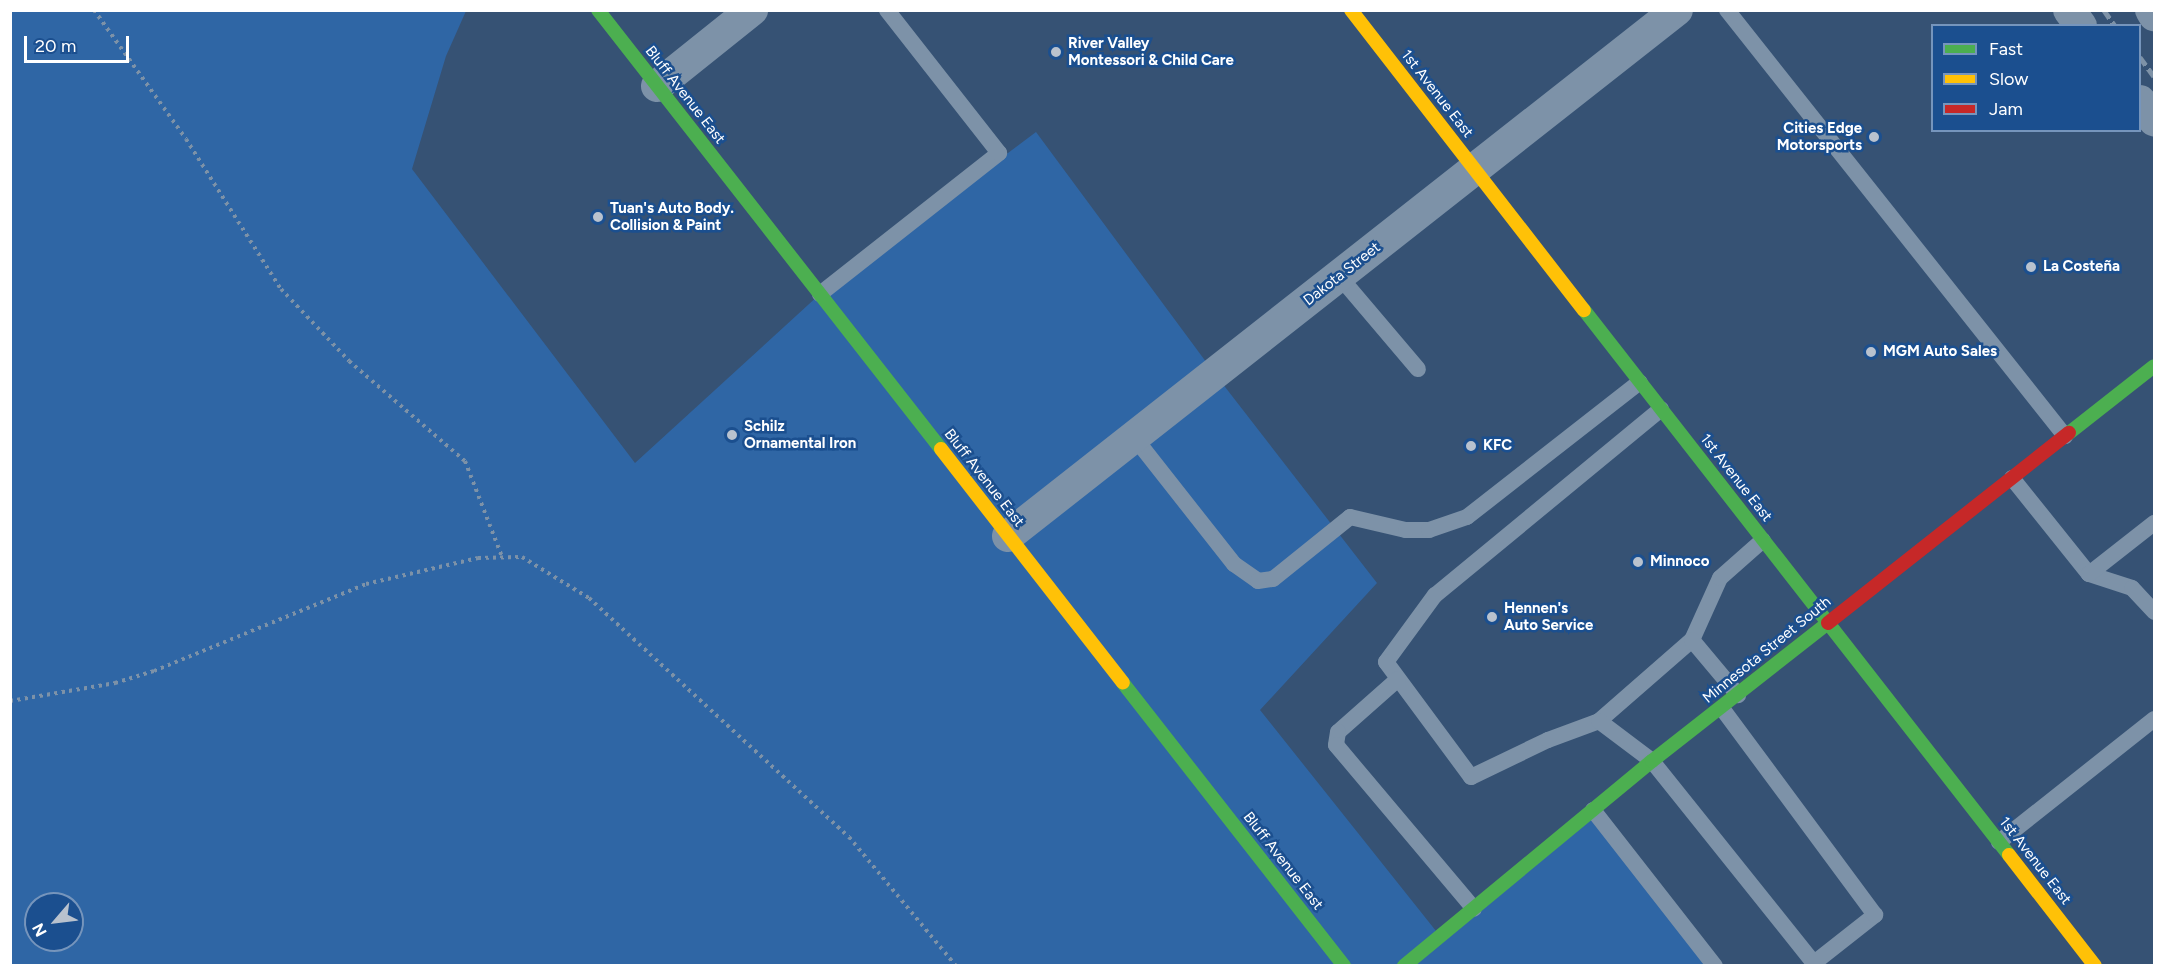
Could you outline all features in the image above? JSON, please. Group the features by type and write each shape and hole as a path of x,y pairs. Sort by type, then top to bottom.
{"street":[{"name":"Bluff Avenue East","path":"598,10 1344,966"},
{"path":"657,86 752,10"},
{"name":"1st Avenue East","path":"1351,10 2095,966"},
{"name":"Dakota Street","path":"1008,536 1677,10"},
{"path":"2069,10 2080,24"},
{"path":"2151,10 2154,15"},
{"path":"2141,103 2154,120"},
{"name":"Minnesota Street South","path":"1404,966 1652,761 2154,366"}],"lane":[{"path":"820,294 999,153 887,10"},
{"path":"1727,10 2065,436"},
{"path":"1339,276 1418,369"},
{"path":"1134,437 1234,564 1258,581 1273,579 1350,517 1417,530 1467,517 1640,382"},
{"path":"1661,409 1435,595 1386,662 1471,777 1548,740 1599,721 1692,640 1720,578 1764,540"},
{"path":"2012,478 2089,574 2132,588 2154,612"},
{"path":"2089,574 2154,523"},
{"path":"1692,640 1738,695"},
{"path":"1398,679 1338,732 1336,745 1474,909"},
{"path":"1599,721 1652,761 1814,963 1875,915 1722,708"},
{"path":"1999,842 2154,719"},
{"path":"1593,810 1715,966"}],"path":[{"path":"94,10 186,139 281,289 349,361 465,461 502,557"},
{"path":"10,701 114,683 154,671 366,584 478,558 522,557 589,598 849,837 957,966"}],"shaded area":[{"path":"10,11 466,11 446,56 412,169 635,463 820,294 1036,132 1215,374 1377,583 1260,710 1440,936 1593,810 1715,965 11,965"}],"railway":[{"path":"2104,10 2114,24"},
{"path":"2141,58 2154,76"}],"traffic: fast":[{"path":"598,10 941,449"},
{"path":"1584,310 2009,855"},
{"path":"2069,433 2154,366"},
{"path":"1404,966 1652,761 1828,623"},
{"path":"1123,683 1344,966"}],"traffic: slow":[{"path":"1351,10 1584,310"},
{"path":"941,449 1123,683"},
{"path":"2009,855 2095,966"}],"traffic: jam":[{"path":"1828,623 2069,433"}],"place":[{"name":"River Valley Montessori & Child Care","path":"1056,52"},
{"name":"Cities Edge Motorsports","path":"1874,137"},
{"name":"Tuan's Auto Body. Collision & Paint","path":"598,217"},
{"name":"La Costeña","path":"2031,267"},
{"name":"MGM Auto Sales","path":"1871,352"},
{"name":"Schilz Ornamental Iron","path":"732,435"},
{"name":"KFC","path":"1471,446"},
{"name":"Minnoco","path":"1638,562"},
{"name":"Hennen's Auto Service","path":"1492,617"}]}
